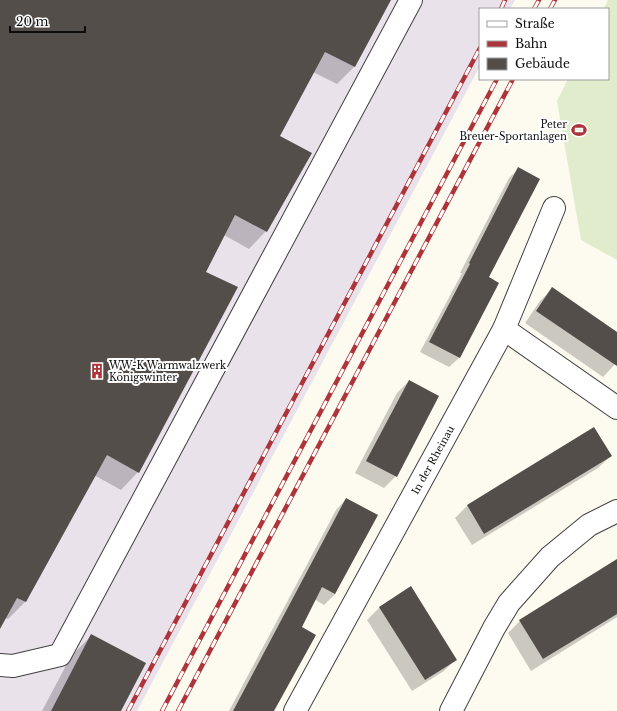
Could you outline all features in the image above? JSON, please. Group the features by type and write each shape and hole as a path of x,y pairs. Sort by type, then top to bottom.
{"street":[{"path":"0,665 13,666 60,655 411,0"},
{"name":"In der Rheinau","path":"295,711 504,329 554,208"},
{"path":"504,329 617,408"},
{"path":"451,711 494,628 509,603 550,556 589,525 617,511"}],"shaded area":[{"path":"0,0 515,0 511,8 479,8 479,68 137,711 0,711"}],"green space":[{"name":"Peter Breuer-Sportanlagen","path":"608,0 617,0 617,260 581,240 557,101 568,80 609,80 609,8 604,8"}],"building":[{"name":"WW-K Warmwalzwerk Königswinter","path":"0,0 391,0 355,67 325,52 280,136 312,153 267,232 235,215 206,272 238,287 139,473 107,455 26,602 17,598 0,629"},
{"path":"518,167 540,179 489,277 499,283 460,358 429,342"},
{"path":"552,287 617,332 617,366 536,311"},
{"path":"409,380 439,396 397,477 366,461"},
{"path":"594,427 612,456 484,534 467,505"},
{"path":"346,498 378,515 335,594 322,587 302,627 316,635 274,711 233,711"},
{"path":"617,559 617,614 543,659 519,620"},
{"path":"411,586 457,660 425,680 379,607"},
{"path":"91,634 146,663 121,711 51,711"}],"railway":[{"path":"501,8 505,0"},
{"path":"535,8 539,0"},
{"path":"551,8 555,0"},
{"path":"128,711 479,50"},
{"path":"162,711 496,80"},
{"path":"178,711 512,80"}],"place":[{"name":"Peter Breuer-Sportanlagen","path":"579,130"},
{"name":"WW-K Warmwalzwerk Königswinter","path":"97,371"}]}
